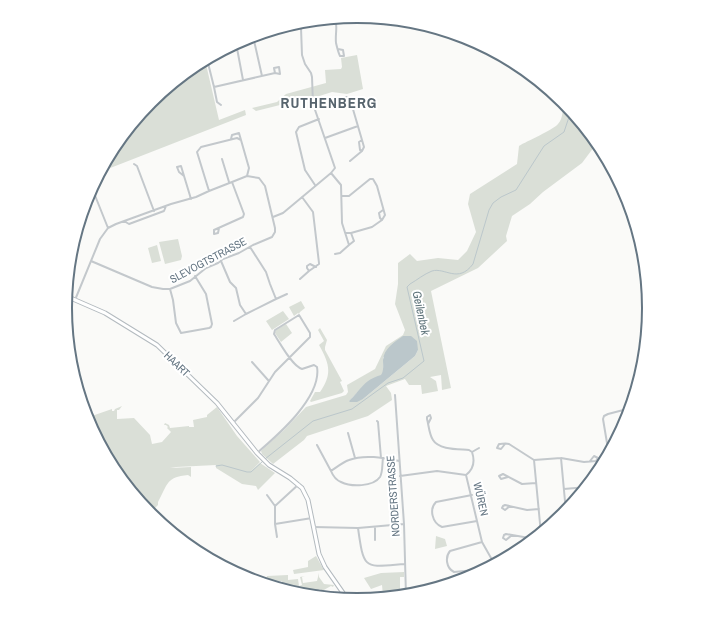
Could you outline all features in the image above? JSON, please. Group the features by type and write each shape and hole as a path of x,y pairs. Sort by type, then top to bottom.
{"main road":[{"name":"HAART","path":"72,299 105,313 157,345 217,403 265,461 299,484"},
{"path":"299,484 307,497 321,559 344,593"}],"street":[{"path":"336,24 336,43 338,49"},
{"path":"273,217 281,215 331,173 336,166 313,102 312,77 302,55 301,28"},
{"path":"254,42 262,76"},
{"path":"237,49 243,80"},
{"path":"209,64 217,102 221,105"},
{"path":"214,87 275,73"},
{"path":"350,161 362,151 364,147 351,103"},
{"path":"315,186 305,170 296,132 299,127 319,120"},
{"path":"326,138 358,126"},
{"path":"75,300 100,239 108,228 154,210 191,199 247,176 249,168 239,133 232,135 232,139"},
{"path":"209,191 197,152 201,147 232,139 238,138 241,140"},
{"path":"362,140 358,142 360,150 362,151"},
{"path":"219,228 243,217 244,214 222,159"},
{"path":"134,164 137,166 154,210"},
{"path":"184,176 179,172 178,167 182,166 191,199"},
{"path":"331,173 341,185 342,223 349,245"},
{"name":"SLEVOGTSTRASSE","path":"91,261 152,287 170,289 184,284 206,268 272,237 274,235 275,228 265,186 258,178 247,176"},
{"path":"342,196 350,196 370,179 374,179 385,215 382,220 372,227 346,233"},
{"path":"95,195 108,228"},
{"path":"300,279 319,263 313,212 302,197"},
{"path":"124,221 129,224 164,211 166,206"},
{"path":"382,220 379,213 383,210"},
{"path":"351,233 354,241"},
{"path":"335,254 340,253 354,241 358,240"},
{"path":"250,247 266,272 276,298"},
{"path":"221,261 230,282 236,288 240,305 246,314"},
{"path":"309,271 307,268 309,264 316,267"},
{"path":"170,289 176,323 180,334 212,327 206,294 195,276"},
{"path":"234,321 276,298 287,294"},
{"path":"233,423 258,398 268,380 289,356 311,336 310,332 298,315 274,332 289,356 296,367 304,369 314,365 318,368 314,388 304,406 284,428 257,453"},
{"path":"252,362 268,380"},
{"name":"NORDERSTRASSE","path":"395,396 404,524 406,590"},
{"path":"607,445 603,422 604,416 624,410"},
{"path":"317,445 330,471 336,479 346,484 369,484 376,481 380,476 382,458 380,430 377,421"},
{"path":"428,424 432,439 438,445 469,450 472,452 474,457 474,465 470,472 466,475"},
{"path":"348,433 355,458"},
{"path":"505,444 511,445 534,460 561,458 581,462 590,462"},
{"path":"472,452 479,448"},
{"path":"330,471 348,460 355,458 382,458 399,461"},
{"path":"561,458 565,504"},
{"path":"534,460 540,527"},
{"name":"WÜREN","path":"400,476 437,471 466,475 482,542 492,560"},
{"path":"508,477 522,484 536,483"},
{"path":"275,506 299,484"},
{"path":"564,488 580,487"},
{"path":"268,495 275,506 277,538"},
{"path":"472,496 436,502 432,507 433,516 435,523 442,526 477,521"},
{"path":"510,506 527,510 539,509"},
{"path":"276,524 312,518"},
{"path":"314,527 358,528 404,524"},
{"path":"375,527 375,540"},
{"path":"358,528 362,554 367,563 376,566 405,564"},
{"path":"512,535 527,538"},
{"path":"470,571 454,572 450,570 447,556 450,551 482,542"}],"shaded area":[{"path":"357,55 363,89 347,94 332,92 288,106 284,104 256,111 252,108 277,102 286,94 326,83 325,70 341,69 341,58"},
{"path":"206,66 219,120 245,110 246,115 108,169 130,135 142,120 183,82"},
{"path":"563,111 572,120 593,148 582,163 543,192 530,204 512,216 506,236 507,241 478,268 431,291 451,388 442,390 441,375 430,377 436,381 438,391 422,394 421,385 409,385 405,379 386,386 391,393 392,400 368,416 307,436 273,464 262,454 261,451 306,407 346,395 348,392 347,385 375,369 386,346 403,335 405,330 395,304 398,284 398,263 410,254 417,261 438,258 458,260 467,251 476,232 468,204 470,194 517,164 519,146 546,132 558,124 561,119","holes":["418,350 415,356 363,399 349,401 363,386 371,380 381,376 383,373 383,357"]},
{"path":"178,239 182,256 181,260 165,264 159,242"},
{"path":"157,245 161,261 152,263 148,248"},
{"path":"301,301 305,308 299,314 298,313 294,316 289,307"},
{"path":"283,311 289,319 272,330 266,321"},
{"path":"286,324 292,333 281,342 275,333 276,330"},
{"path":"320,328 327,340 325,350 342,381 340,382 344,391 342,393 311,402 310,401 315,392 320,392 328,374 327,363 319,345 324,341 318,330"},
{"path":"403,336 411,336 417,341 418,350 415,356 363,399 357,402 350,402 349,401 366,383 381,375 385,352"},
{"path":"122,406 119,410 117,410 117,419 134,418 150,435 152,444 162,442 171,432 166,425 164,425 165,423 169,425 170,428 189,426 194,427 193,420 207,417 207,415 217,407 237,436 260,462 250,472 260,463 275,473 258,490 256,486 242,484 216,468 216,465 170,468 191,467 191,477 188,475 181,476 168,482 158,505 154,509 130,482 110,451 93,418 92,416 112,409 112,411 114,411"},
{"path":"436,536 445,539 447,546 435,549"},
{"path":"316,556 324,570 294,574 293,570 308,567 308,561"},
{"path":"404,572 404,577 400,577 400,591 383,593 382,585 371,589 364,578 381,573"},
{"path":"319,573 319,577 324,584 334,585 333,587 331,586 322,591 320,589 317,592 282,584 282,581 274,582 266,579 267,576 288,575 288,580 298,579 299,586 302,585 300,577 305,576 302,577 303,583 317,581"}],"waterway":[{"name":"Geilenbek","path":"265,459 313,421 352,409 388,383 403,378 424,361 407,287 432,271 437,270 457,274 467,270 473,264 489,210 493,203 501,197 516,190 544,146 564,132 569,117"},
{"name":"Geilenbek","path":"216,466 222,465 251,472 263,461"}],"district":[{"name":"RUTHENBERG","path":"329,102"}]}
